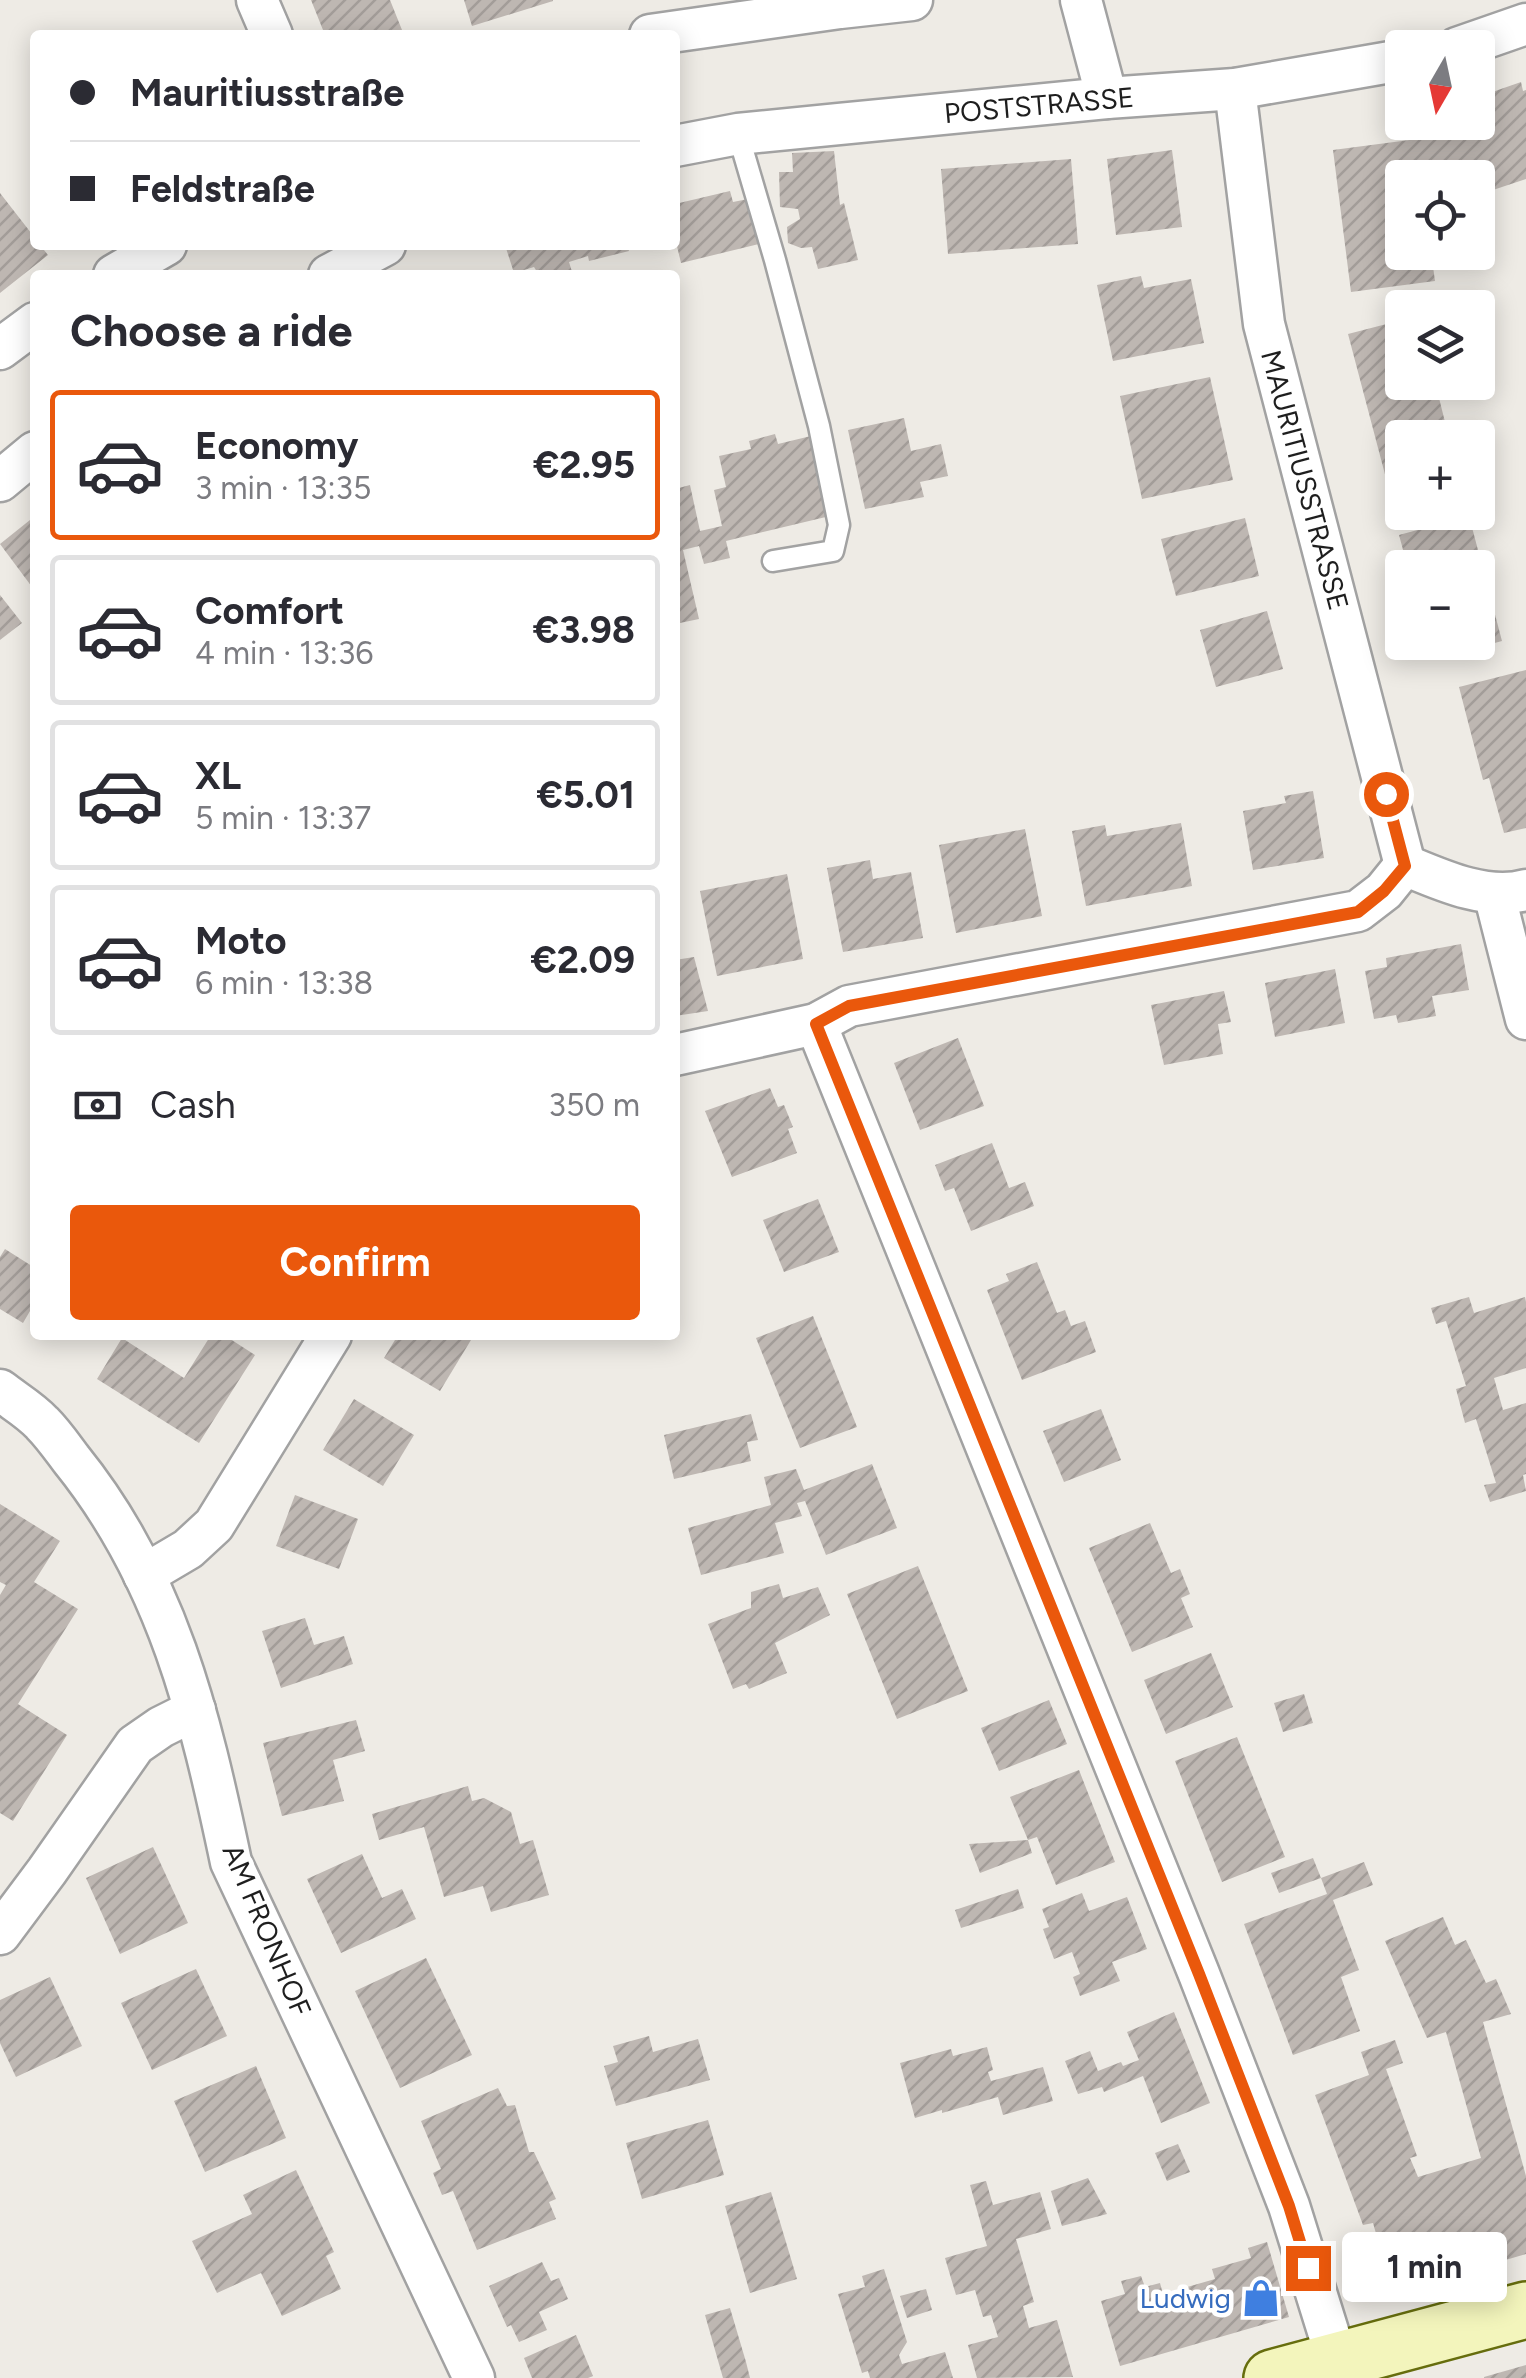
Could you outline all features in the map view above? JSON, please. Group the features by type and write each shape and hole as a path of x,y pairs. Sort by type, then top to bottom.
{"main road":[{"path":"1272,2378 1526,2310"}],"street":[{"path":"257,0 270,30"},
{"path":"680,31 912,0"},
{"path":"1081,0 1107,98"},
{"path":"1495,35 1526,24"},
{"name":"POSTSTRASSE","path":"680,145 738,134 1235,89 1385,63"},
{"name":"MAURITIUSSTRASSE","path":"1235,89 1264,324 1405,866"},
{"path":"123,270 157,250"},
{"path":"337,270 370,250"},
{"path":"0,349 30,328"},
{"path":"0,481 30,456"},
{"path":"680,1054 816,1024 849,1006 1358,912 1384,891 1405,866 1450,883 1510,891 1526,1018"},
{"path":"816,1024 1213,2010 1289,2206 1337,2360"},
{"path":"144,1575 188,1549 214,1525 328,1340"},
{"name":"AM FRONHOF","path":"0,1390 41,1422 94,1488 162,1609 185,1672 231,1862 474,2378"},
{"path":"0,1934 135,1745 160,1726 195,1710"}],"lane":[{"path":"738,134 814,407 840,526 833,551 773,561"}],"building":[{"path":"311,0 390,0 402,30 323,30"},
{"path":"464,0 553,0 553,1 472,26"},
{"path":"1521,82 1523,91 1526,90 1526,179 1495,189 1495,160 1385,160 1385,270 1433,270 1435,281 1351,292 1333,150 1409,140 1495,140 1495,91"},
{"path":"1172,150 1182,227 1116,235 1107,159"},
{"path":"834,151 840,205 844,203 858,260 818,269 812,247 788,243 787,227 800,219 798,209 780,207 779,172 793,172 792,153"},
{"path":"1071,159 1078,244 948,254 941,169"},
{"path":"730,191 733,202 753,198 763,243 681,263 680,203"},
{"path":"0,193 30,232 30,250 44,250 48,255 0,293"},
{"path":"507,250 629,251 569,262 571,270 513,270"},
{"path":"1141,276 1144,288 1191,279 1204,343 1113,361 1097,285"},
{"path":"1385,324 1385,400 1440,400 1444,420 1385,420 1385,474 1348,334"},
{"path":"1210,377 1233,480 1142,499 1120,396"},
{"path":"904,418 911,451 941,444 948,476 920,482 924,497 865,509 848,430"},
{"path":"775,434 778,444 811,436 830,516 726,541 730,558 704,564 699,546 683,550 699,619 680,623 680,488 690,485 700,531 722,526 714,490 726,487 719,456 751,449 749,441"},
{"path":"1245,518 1259,576 1176,596 1161,539"},
{"path":"30,520 30,584 0,544"},
{"path":"1417,530 1473,530 1478,550 1403,550 1399,535"},
{"path":"0,595 22,623 0,640"},
{"path":"1267,611 1283,669 1216,687 1200,630"},
{"path":"1495,614 1502,641 1495,643"},
{"path":"1526,670 1526,828 1504,833 1489,778 1483,780 1459,687"},
{"path":"1313,791 1324,858 1253,870 1243,811 1286,803 1284,796"},
{"path":"1181,823 1192,886 1086,906 1072,831 1105,825 1107,836"},
{"path":"1025,829 1042,916 956,933 939,845"},
{"path":"870,860 873,879 911,872 923,938 843,952 827,868"},
{"path":"787,874 803,959 717,976 700,891"},
{"path":"1461,944 1469,990 1432,996 1436,1016 1398,1023 1396,1015 1374,1019 1365,971 1387,967 1386,958"},
{"path":"694,957 708,1011 680,1015 680,959"},
{"path":"1335,969 1345,1023 1275,1037 1265,983"},
{"path":"1224,991 1231,1022 1218,1024 1223,1054 1164,1065 1151,1005"},
{"path":"958,1038 984,1106 920,1130 894,1063"},
{"path":"770,1088 778,1107 784,1105 797,1153 732,1177 705,1111"},
{"path":"992,1143 1009,1188 1025,1182 1034,1206 971,1231 954,1188 945,1191 935,1165"},
{"path":"818,1199 839,1252 784,1272 763,1220"},
{"path":"5,1249 30,1265 30,1311 23,1323 0,1309 0,1257"},
{"path":"1037,1262 1057,1313 1065,1310 1071,1326 1085,1321 1096,1352 1022,1380 987,1290 1009,1281 1006,1274"},
{"path":"1469,1297 1474,1313 1525,1297 1526,1302 1526,1368 1494,1378 1503,1410 1526,1403 1526,1491 1490,1502 1484,1485 1496,1483 1476,1419 1465,1423 1456,1389 1466,1386 1446,1321 1436,1324 1431,1308"},
{"path":"813,1316 857,1427 800,1448 756,1338"},
{"path":"121,1340 184,1378 208,1340 232,1340 255,1355 199,1443 97,1379"},
{"path":"395,1340 471,1340 440,1391 384,1358"},
{"path":"354,1399 414,1435 383,1486 323,1450"},
{"path":"1101,1409 1121,1460 1064,1482 1043,1431"},
{"path":"751,1414 758,1440 747,1442 751,1461 674,1479 664,1435"},
{"path":"872,1464 897,1528 826,1555 805,1501 797,1503 802,1516 775,1523 784,1553 701,1575 688,1528 771,1505 764,1477 796,1469 804,1490"},
{"path":"295,1495 358,1519 339,1569 276,1546"},
{"path":"0,1504 60,1541 34,1582 78,1609 18,1704 67,1735 13,1821 0,1813 0,1595 6,1585 0,1582"},
{"path":"1150,1523 1171,1573 1180,1569 1190,1594 1181,1598 1193,1627 1132,1652 1089,1548"},
{"path":"918,1566 968,1691 897,1719 847,1594"},
{"path":"779,1584 783,1598 818,1587 830,1615 775,1643 787,1673 749,1689 746,1684 733,1689 708,1624 751,1608 751,1592"},
{"path":"305,1618 314,1645 344,1636 353,1664 281,1688 262,1631"},
{"path":"1211,1653 1233,1707 1166,1734 1144,1680"},
{"path":"1304,1694 1313,1723 1283,1732 1274,1703"},
{"path":"1049,1700 1067,1744 999,1771 981,1728"},
{"path":"356,1720 365,1751 333,1760 344,1801 282,1816 263,1743"},
{"path":"1237,1737 1285,1857 1222,1882 1175,1761"},
{"path":"1079,1770 1115,1862 1056,1885 1037,1837 1028,1840 1010,1797"},
{"path":"468,1786 472,1801 484,1798 511,1812 520,1844 533,1840 549,1895 491,1912 483,1886 444,1897 424,1827 379,1840 372,1814"},
{"path":"1028,1840 1032,1853 980,1873 969,1844"},
{"path":"153,1847 188,1923 120,1954 86,1878"},
{"path":"362,1854 382,1898 402,1889 416,1919 341,1953 307,1879"},
{"path":"1313,1858 1321,1878 1279,1893 1271,1873"},
{"path":"1364,1862 1373,1885 1333,1900 1359,1970 1341,1977 1360,2031 1293,2055 1244,1924 1327,1894 1321,1878"},
{"path":"1018,1889 1024,1908 961,1928 955,1910"},
{"path":"1082,1893 1089,1911 1127,1897 1147,1949 1112,1962 1120,1981 1080,1996 1073,1977 1080,1974 1072,1952 1054,1959 1043,1929 1049,1927 1042,1909"},
{"path":"1443,1917 1455,1945 1466,1940 1486,1983 1496,1979 1511,2014 1483,2022 1526,2176 1526,2254 1393,2293 1373,2223 1363,2225 1315,2095 1369,2075 1361,2052 1395,2040 1403,2063 1386,2069 1417,2156 1410,2158 1418,2177 1481,2158 1446,2032 1427,2038 1385,1941"},
{"path":"426,1958 472,2055 400,2088 355,1991"},
{"path":"196,1969 227,2036 152,2070 121,2003"},
{"path":"50,1977 82,2046 16,2077 0,2043 0,2000"},
{"path":"1174,2012 1210,2103 1161,2123 1143,2076 1104,2092 1102,2087 1078,2094 1065,2061 1090,2051 1098,2071 1139,2060 1127,2032"},
{"path":"649,2036 653,2052 698,2039 710,2080 616,2106 604,2066 618,2062 613,2046"},
{"path":"987,2047 993,2070 988,2072 991,2081 1043,2067 1053,2101 1003,2115 998,2097 915,2118 900,2063 951,2049 953,2056"},
{"path":"256,2066 286,2138 205,2172 174,2101"},
{"path":"498,2088 507,2106 515,2105 529,2152 534,2152 556,2199 549,2202 556,2219 477,2250 453,2191 442,2195 433,2173 441,2169 421,2121"},
{"path":"708,2120 724,2175 642,2199 626,2143"},
{"path":"1178,2144 1190,2172 1167,2181 1155,2153"},
{"path":"296,2170 334,2252 326,2256 341,2289 282,2316 261,2273 217,2293 192,2241 252,2214 243,2195"},
{"path":"1088,2178 1107,2214 1062,2226 1051,2191"},
{"path":"986,2181 993,2205 1040,2192 1051,2229 1016,2239 1034,2302 1023,2306 1029,2328 1057,2320 1073,2377 977,2378 968,2345 998,2337 991,2315 983,2317 975,2290 956,2295 945,2258 987,2246 970,2185"},
{"path":"771,2192 797,2279 750,2293 725,2206"},
{"path":"1267,2242 1289,2317 1120,2366 1101,2301 1125,2294 1121,2281 1141,2276 1145,2287 1160,2283 1163,2294 1215,2279 1212,2269 1251,2258 1248,2248"},
{"path":"542,2262 551,2281 559,2278 568,2299 539,2312 547,2330 519,2342 511,2325 507,2327 489,2286"},
{"path":"884,2269 907,2342 899,2355 902,2364 945,2352 953,2378 870,2378 868,2371 862,2373 838,2294 865,2287 862,2276"},
{"path":"926,2289 932,2310 907,2318 900,2296"},
{"path":"730,2308 750,2378 723,2378 705,2315"},
{"path":"576,2335 593,2376 532,2378 524,2358"},
{"path":"1526,2365 1526,2378 1484,2378 1484,2377"}],"place":[{"name":"Ludwig","path":"1261,2298"}],"route":[{"path":"1308,2268 1289,2206 1199,1974 816,1024 849,1006 1358,912 1384,891 1405,866 1386,794"}]}
